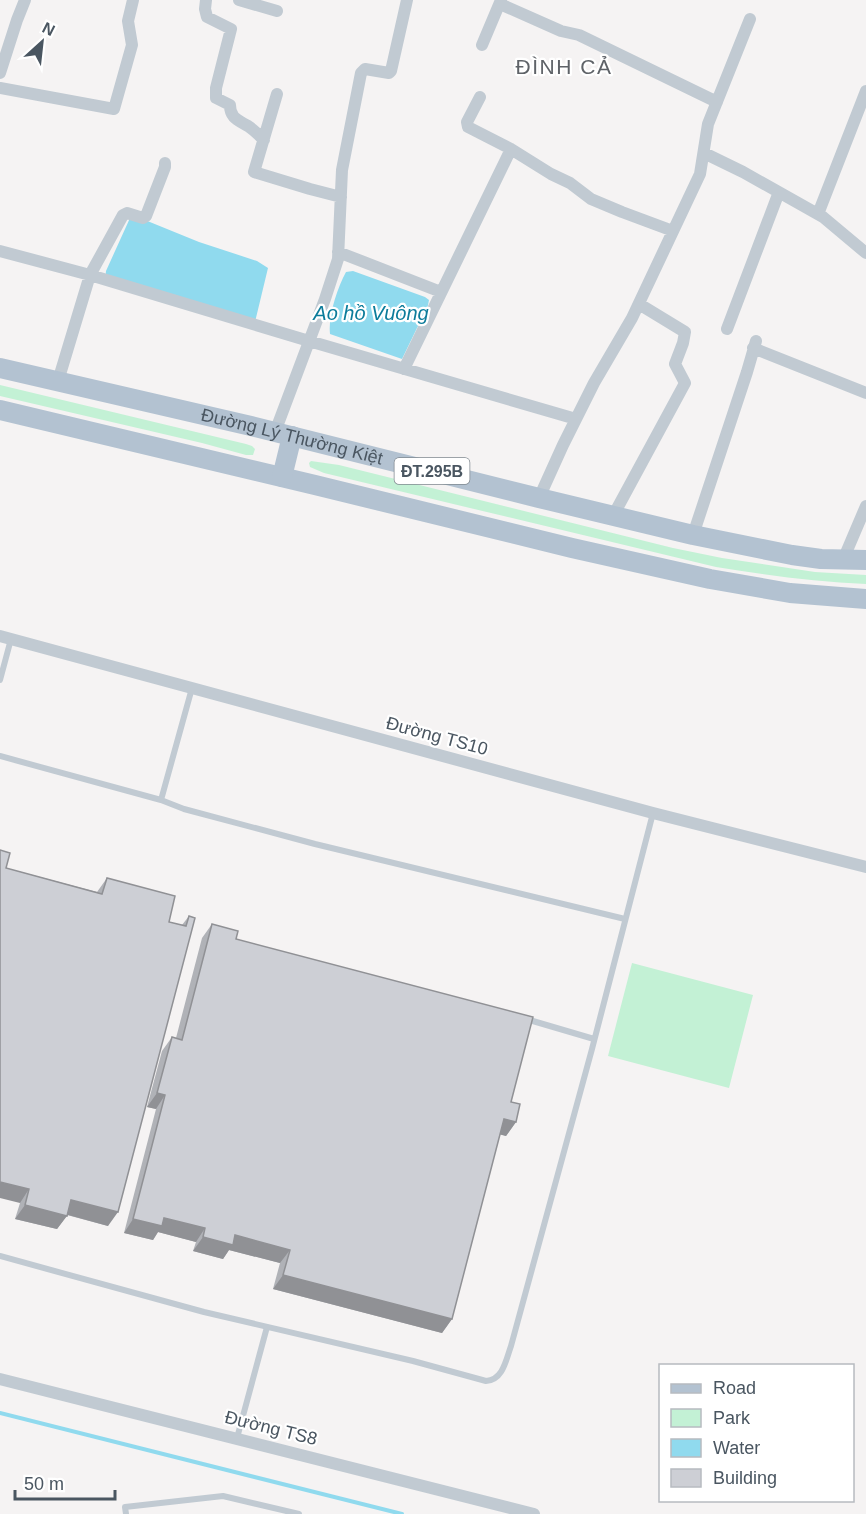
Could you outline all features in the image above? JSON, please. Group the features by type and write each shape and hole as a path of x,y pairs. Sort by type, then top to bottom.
{"main road":[{"name":"Đường Lý Thường Kiệt","path":"0,368 283,434 693,535 792,555 821,559 866,560"},
{"name":"ĐT.295B","path":"0,410 710,579 790,593 866,599"},
{"path":"282,477 283,434"}],"street":[{"path":"0,73 16,20 25,0"},
{"path":"0,88 114,110 132,45 128,21 133,0"},
{"path":"206,0 207,17 231,29 216,88 216,98 230,105 233,118 264,140"},
{"path":"239,0 277,11"},
{"path":"283,434 309,341 338,260 342,170 361,74 365,69 389,73 391,71 407,0"},
{"path":"482,45 501,2 561,31 579,35 717,102"},
{"path":"539,498 594,383 639,304 700,174 708,124 750,19"},
{"path":"818,214 866,91"},
{"path":"277,94 254,172 341,197"},
{"path":"480,97 466,122 468,127 570,183 591,199 673,231"},
{"path":"404,369 511,149"},
{"path":"704,153 818,214 866,253"},
{"path":"58,381 90,275 123,215 127,213 143,218 146,216 165,163"},
{"path":"727,329 779,192"},
{"path":"0,252 90,275 576,419"},
{"path":"338,252 441,292"},
{"path":"614,516 685,383 675,364 685,332 639,304"},
{"path":"693,535 747,372 754,344 866,393"},
{"path":"843,560 866,506"},
{"name":"Đường TS10","path":"6,637 653,813 866,867"},
{"name":"Đường TS8","path":"0,1379 534,1514"}],"lane":[{"path":"0,680 6,637"},
{"path":"161,800 192,688"},
{"path":"0,756 292,838 625,919"},
{"path":"0,1256 204,1312 413,1361 486,1381 494,1381 499,1377 512,1346 653,813"},
{"path":"518,1016 594,1040"},
{"path":"237,1438 267,1327"},
{"path":"126,1514 125,1508 223,1496 299,1514"}],"green space":[{"path":"0,385 246,444 255,449 253,455 246,455 0,396"},
{"path":"311,461 339,465 673,548 815,572 866,575 866,584 791,578 716,567 324,473 310,467"},
{"path":"632,963 753,995 729,1088 608,1056"}],"water":[{"path":"130,218 140,218 199,242 257,261 268,268 255,322 105,281 106,271"},
{"name":"Ao hồ Vuông","path":"353,271 429,300 427,310 402,359 330,334 330,319 336,294 346,272"}],"building":[{"path":"0,850 10,853 6,868 102,894 107,878 175,896 169,922 186,926 189,916 195,918 118,1212 71,1200 67,1216 25,1205 29,1189 0,1182"},
{"path":"212,924 238,931 236,939 533,1017 511,1102 520,1104 516,1122 504,1119 452,1319 283,1275 290,1250 235,1235 233,1245 203,1237 205,1228 164,1218 162,1226 133,1219 165,1095 157,1093 172,1037 182,1040"}],"waterway":[{"path":"0,1413 402,1514"}],"district":[{"name":"ĐÌNH CẢ","path":"564,66"}]}
